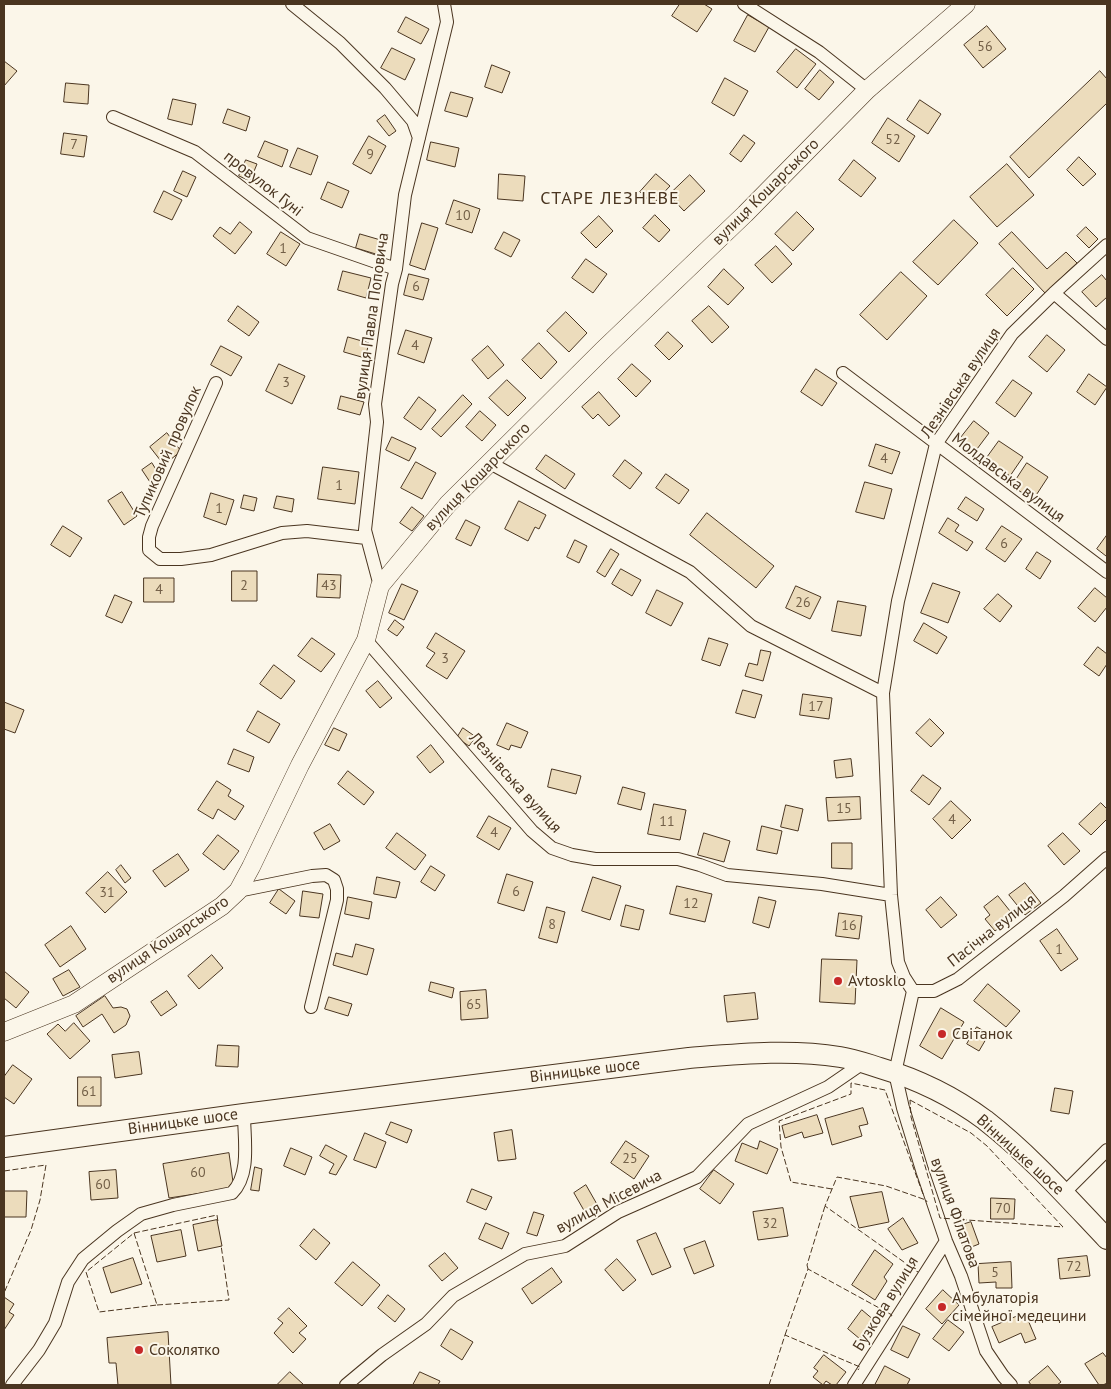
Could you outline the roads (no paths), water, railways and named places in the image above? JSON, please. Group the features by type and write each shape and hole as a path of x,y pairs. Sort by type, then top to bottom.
{"main road":[{"name":"Вінницьке шосе","path":"4,1147 244,1114 689,1058 753,1052 822,1054 843,1057 896,1073 951,1098 985,1120 1064,1193 1107,1239"}],"street":[{"path":"292,4 340,43 385,88 412,121 419,138"},
{"name":"вулиця Павла Поповича","path":"380,586 364,530 377,422 374,404 392,284 396,269 405,195 447,22 444,4"},
{"path":"744,4 819,52 867,90"},
{"name":"вулиця Кошарського","path":"4,1032 74,1004 222,906 238,891 300,765 366,640 380,586 448,504 603,350 745,214 867,90 966,4"},
{"name":"провулок Гуні","path":"113,116 195,152 307,238 396,269"},
{"name":"Лезнівська вулиця","path":"913,991 904,977 898,962 891,895 883,693 898,601 936,444 1012,334 1107,245"},
{"path":"1054,293 1107,339"},
{"name":"Молдавська вулиця","path":"843,373 1107,572"},
{"name":"Тупиковий провулок","path":"216,383 152,526 149,537 149,550 160,559 182,559 211,555 282,533 308,531 366,538"},
{"path":"490,464 690,572 751,626 883,693"},
{"name":"Лезнівська вулиця","path":"366,640 532,831 552,848 572,855 595,859 678,860 700,865 726,875 822,884 891,895"},
{"name":"Пасічна вулиця","path":"913,991 934,990 958,979 1064,896 1107,858"},
{"path":"238,891 312,876 326,875 334,880 337,889 336,900 311,1007"},
{"path":"896,1073 913,991"},
{"name":"вулиця Місевича","path":"346,1385 382,1355 426,1324 453,1296 525,1254 565,1246 618,1212 697,1177 748,1124 828,1087 864,1063"},
{"name":"вулиця Філатова","path":"896,1073 914,1143 946,1241 961,1276 986,1351 1011,1385"},
{"path":"12,1385 47,1337 55,1323 68,1282 88,1254 116,1230 141,1214 173,1205 232,1193 237,1188 244,1164 244,1114"},
{"path":"1064,1193 1107,1150"},
{"name":"Бузкова вулиця","path":"854,1385 946,1241"}],"place":[{"name":"Avtosklo","path":"838,981"},
{"name":"Світанок","path":"942,1034"},
{"name":"Амбулаторія сімейної медецини","path":"942,1307"},
{"name":"Соколятко","path":"139,1350"}],"district":[{"name":"СТАРЕ ЛЕЗНЕВЕ","path":"610,199"}]}
